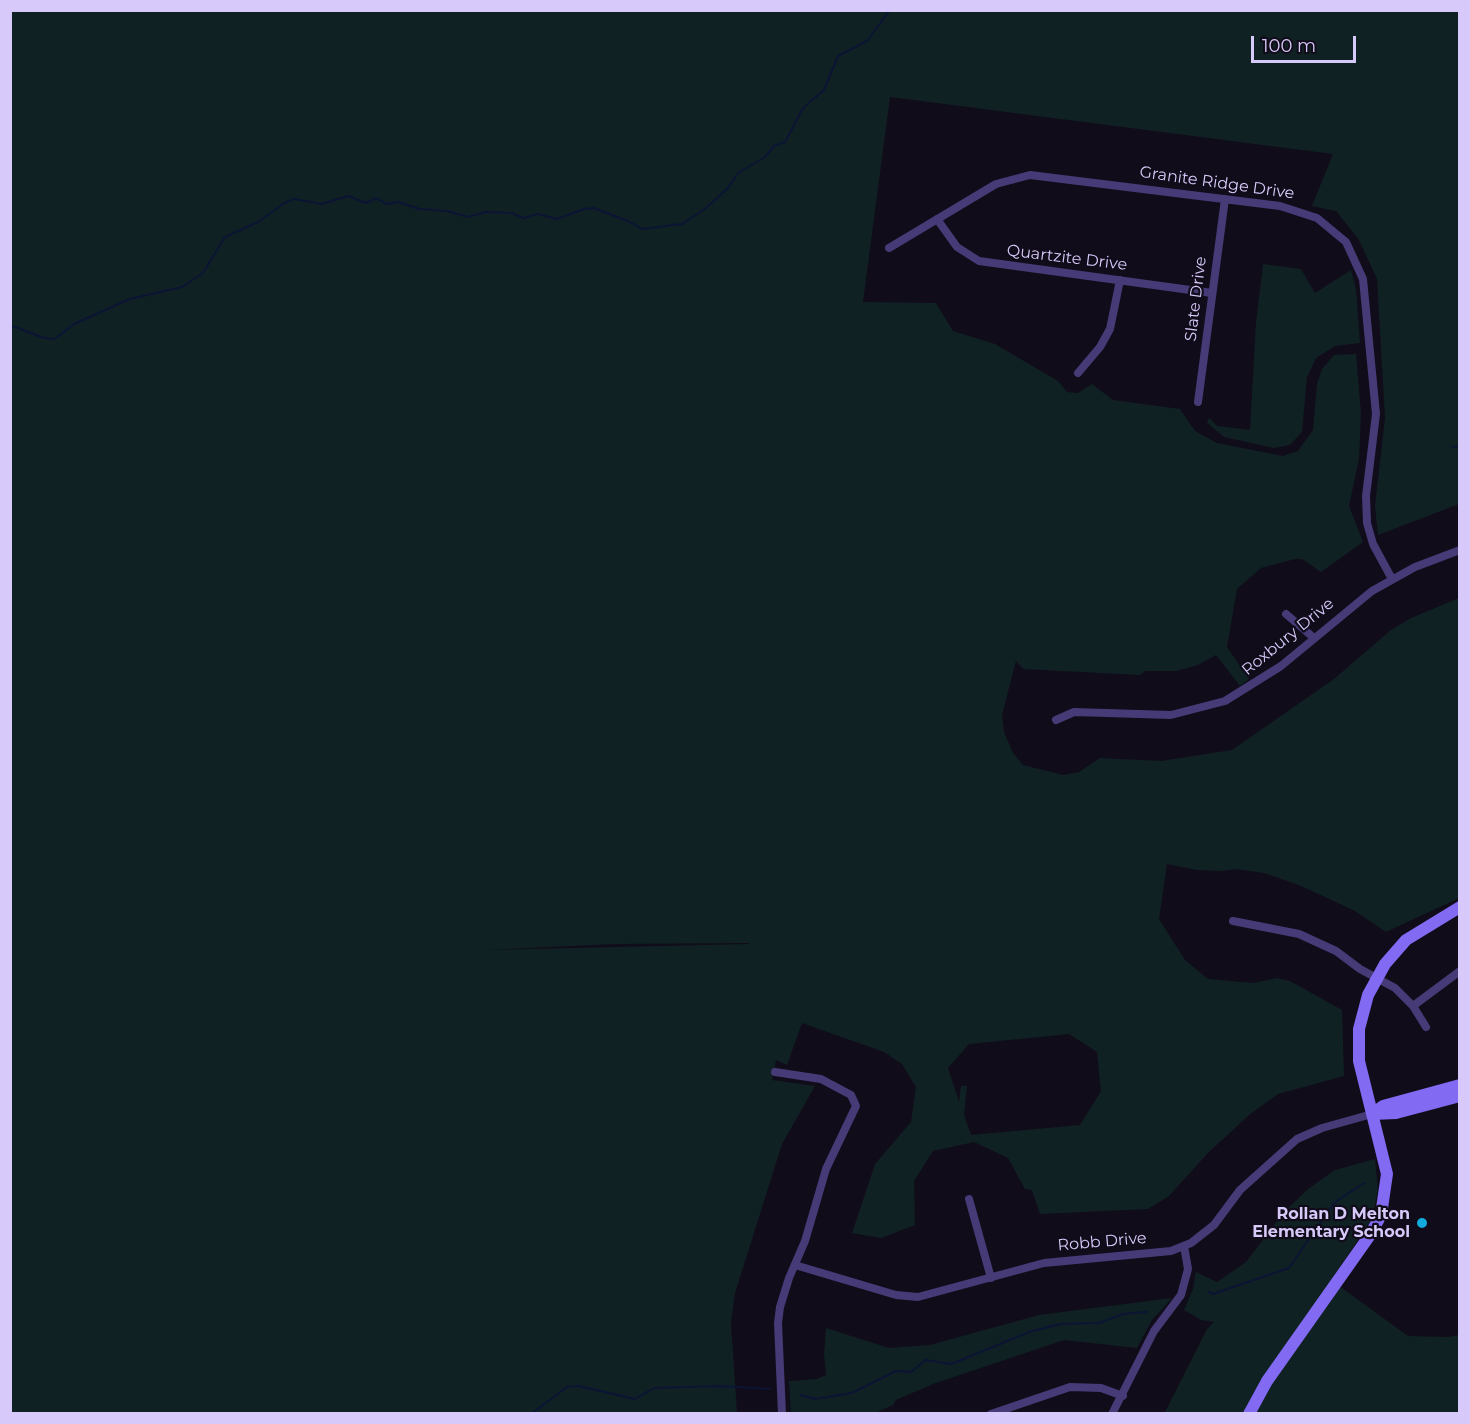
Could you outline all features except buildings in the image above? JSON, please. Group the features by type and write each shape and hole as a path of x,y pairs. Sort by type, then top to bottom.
{"street":[{"name":"Granite Ridge Drive","path":"889,248 996,184 1030,175 1280,206 1308,213 1333,229 1353,253 1365,290 1376,414 1366,496 1367,522 1373,543 1392,579"},
{"name":"Slate Drive","path":"1198,402 1225,199"},
{"name":"Quartzite Drive","path":"937,219 957,247 979,261 1212,293"},
{"path":"1078,373 1100,347 1110,329 1120,280"},
{"name":"Roxbury Drive","path":"1056,720 1074,712 1158,717 1184,714 1215,705 1258,683 1362,597 1392,579 1460,550"},
{"path":"1286,614 1314,638"},
{"path":"1249,1413 1267,1381 1370,1235 1381,1215 1387,1174 1362,1075 1358,1045 1362,1012 1375,978 1406,940 1460,907"},
{"path":"1233,921 1307,937 1344,956 1375,978 1395,988 1413,1006 1426,1027"},
{"path":"1413,1006 1460,971"},
{"path":"775,1072 817,1077 847,1092 855,1102 854,1115 825,1169 805,1241 778,1315 782,1413"},
{"name":"Robb Drive","path":"1372,1114 1383,1106 1460,1085"},
{"name":"Robb Drive","path":"795,1265 904,1297 925,1296 1044,1263 1153,1254 1184,1246 1214,1226 1234,1197 1297,1139 1322,1128 1372,1114 1396,1113 1460,1096"},
{"path":"969,1199 990,1278"},
{"path":"1112,1413 1123,1396 1154,1331 1184,1290 1188,1269 1184,1246"},
{"path":"991,1413 1070,1387 1101,1388 1123,1396"}],"shaded area":[{"path":"10,11 1459,11 1459,504 1378,535 1375,506 1385,418 1377,279 1359,240 1336,211 1312,206 1333,154 890,97 863,302 936,303 953,331 995,344 1058,381 1067,392 1078,393 1092,384 1113,400 1180,409 1195,431 1217,443 1283,456 1298,451 1313,430 1317,384 1322,369 1334,355 1356,354 1361,413 1359,459 1349,506 1363,542 1321,572 1302,559 1295,559 1261,568 1237,589 1227,647 1249,679 1240,686 1216,655 1198,665 1176,671 1145,671 1140,675 1023,669 1016,661 1002,715 1004,732 1013,753 1023,765 1063,775 1079,772 1100,758 1161,761 1232,750 1334,679 1391,630 1411,618 1459,598 1459,898 1386,932 1355,911 1299,885 1264,873 1236,869 1197,870 1167,864 1159,919 1185,960 1208,979 1253,983 1277,978 1290,981 1342,1010 1344,1076 1278,1094 1249,1115 1208,1153 1169,1196 1148,1209 1040,1214 1032,1190 1025,1189 1008,1158 974,1142 933,1151 914,1181 915,1225 881,1238 852,1233 875,1164 911,1122 916,1087 902,1064 884,1052 802,1023 787,1065 776,1060 772,1080 815,1086 782,1144 735,1293 731,1323 737,1413 11,1413","holes":["616,944 749,944 484,950","1069,1034 1097,1052 1101,1091 1080,1125 971,1135 964,1115 967,1086 961,1086 959,1102 948,1068 969,1044"]},
{"path":"1263,264 1301,269 1315,293 1351,270 1356,289 1360,343 1335,346 1316,358 1307,377 1302,432 1290,445 1274,448 1224,437 1207,423 1209,418 1217,426 1250,430 1256,323"},
{"path":"1375,1159 1378,1190 1372,1219 1331,1280 1408,1336 1459,1335 1459,1413 1164,1414 1207,1329 1214,1322 1201,1320 1184,1310 1193,1289 1196,1272 1217,1282 1246,1262 1284,1212 1308,1189 1335,1170"},
{"path":"1172,1298 1152,1320 1137,1348 1064,1340 933,1384 896,1400 893,1405 875,1413 791,1413 789,1381 817,1379 826,1375 824,1354 826,1328 889,1348 930,1345 1039,1315"}],"waterway":[{"path":"10,325 44,338 55,339 74,324 130,299 182,287 203,273 225,237 260,221 284,203 294,199 322,204 348,196 366,203 376,198 387,204 399,202 419,209 447,211 468,217 486,212 512,213 524,218 537,214 557,219 584,209 594,208 642,229 682,224 705,209 728,188 738,173 765,157 774,146 785,142 803,108 824,90 838,56 867,41 890,10"},
{"path":"1452,447 1460,446"},
{"path":"1209,1292 1213,1294 1289,1268 1334,1203 1364,1183"},
{"path":"801,1395 815,1399 852,1393 896,1371 911,1372 926,1360 951,1364 1032,1331 1061,1324 1099,1323 1123,1314 1146,1312"},
{"path":"531,1414 567,1387 578,1386 635,1399 654,1388 720,1386 770,1389"}],"place":[{"name":"Rollan D Melton Elementary School","path":"1422,1223"}]}
